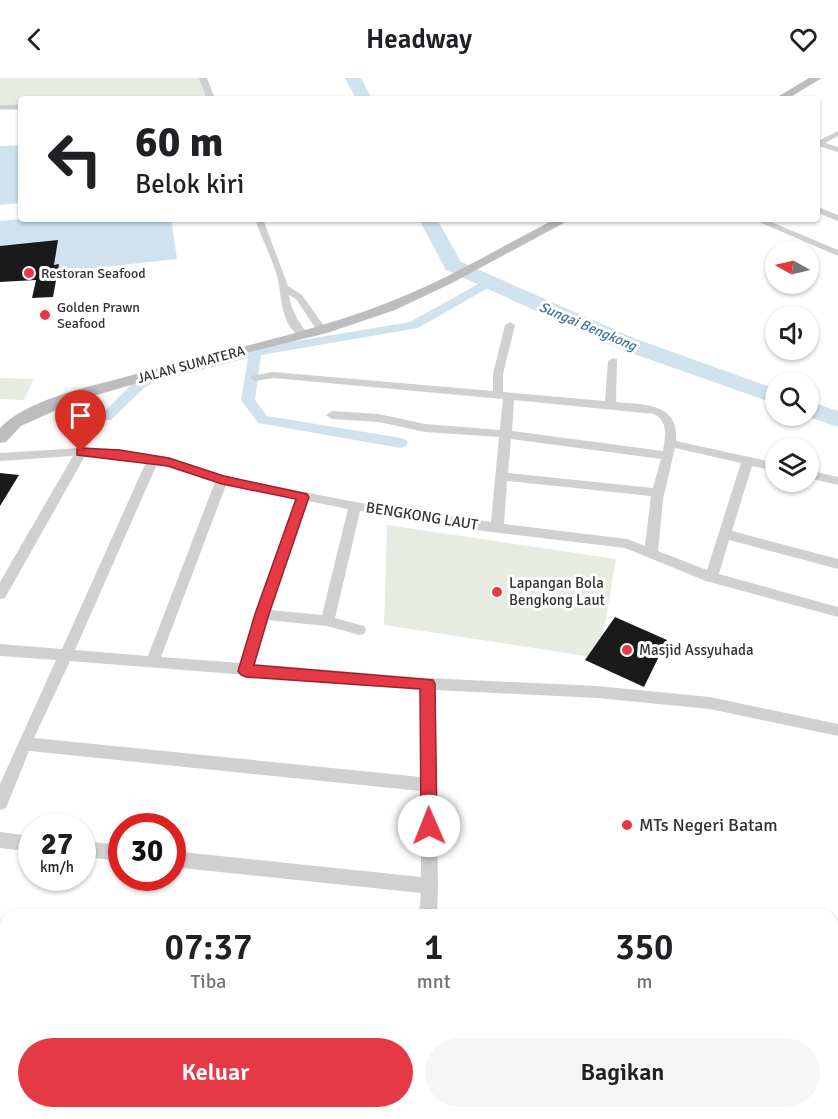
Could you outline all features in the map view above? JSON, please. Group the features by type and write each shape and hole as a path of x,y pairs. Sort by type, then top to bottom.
{"main road":[{"path":"784,96 817,78"},
{"name":"JALAN SUMATERA","path":"0,420 19,408 68,387 390,307 559,222"},
{"name":"JALAN SUMATERA","path":"0,438 15,422 70,397 299,330"}],"street":[{"path":"203,78 210,96"},
{"path":"0,106 18,107"},
{"path":"820,142 838,133"},
{"path":"820,144 838,150"},
{"path":"820,211 838,218"},
{"path":"260,222 285,288 285,302 299,330"},
{"path":"763,222 838,253"},
{"path":"285,288 299,297 320,326"},
{"path":"497,527 505,434 504,395 498,374 510,325"},
{"path":"610,407 613,361"},
{"path":"255,378 273,375 504,395 610,407 641,408 663,414 671,427 670,443 658,493 651,553"},
{"path":"332,415 379,418 425,428 505,434 667,456"},
{"path":"670,443 765,465"},
{"path":"0,594 81,452"},
{"name":"BENGKONG LAUT","path":"0,457 81,452 153,459 222,480 303,497 497,527 627,544 711,577 838,612"},
{"path":"0,803 24,744 153,459"},
{"path":"711,577 748,461"},
{"path":"502,476 658,493"},
{"path":"819,477 838,481"},
{"path":"153,663 222,480"},
{"path":"246,671 262,614 303,497"},
{"path":"327,621 355,506"},
{"path":"725,534 838,564"},
{"path":"262,614 327,621 359,630"},
{"path":"0,650 428,684 597,692 710,703 838,730"},
{"path":"428,684 428,909"},
{"path":"24,744 429,785"},
{"path":"0,840 18,842"},
{"path":"186,860 430,886"}],"shaded area":[{"path":"0,78 200,78 207,96 18,96 18,110 0,110"},
{"path":"0,378 34,379 24,400 0,399"},
{"name":"Lapangan Bola Bengkong Laut","path":"387,525 616,559 599,658 384,625"}],"water":[{"path":"18,145 18,203 0,205 0,146"},
{"path":"18,219 18,222 171,222 177,259 0,278 0,221"}],"building":[{"name":"Restoran Seafood","path":"58,240 54,265 59,264 53,297 32,298 36,280 0,282 0,246"},
{"path":"0,473 19,475 0,506"},
{"name":"Masjid Assyuhada","path":"615,617 667,640 644,687 585,660"}],"waterway":[{"path":"353,78 362,96"},
{"name":"Sungai Bengkong","path":"430,222 453,266 628,344 765,393"},
{"path":"255,352 414,325 491,281"},
{"path":"106,417 140,384 152,378 255,352"},
{"path":"255,352 248,400 263,420 401,443"},
{"name":"Sungai Bengkong","path":"819,412 838,419"}],"place":[{"name":"Restoran Seafood","path":"29,273"},
{"name":"Golden Prawn Seafood","path":"45,315"},
{"name":"Lapangan Bola Bengkong Laut","path":"497,592"},
{"name":"Masjid Assyuhada","path":"627,650"},
{"name":"MTs Negeri Batam","path":"627,825"}],"route":[{"path":"81,452 120,454 169,462 222,480 303,497 262,614 246,671 428,684 429,826"}]}
